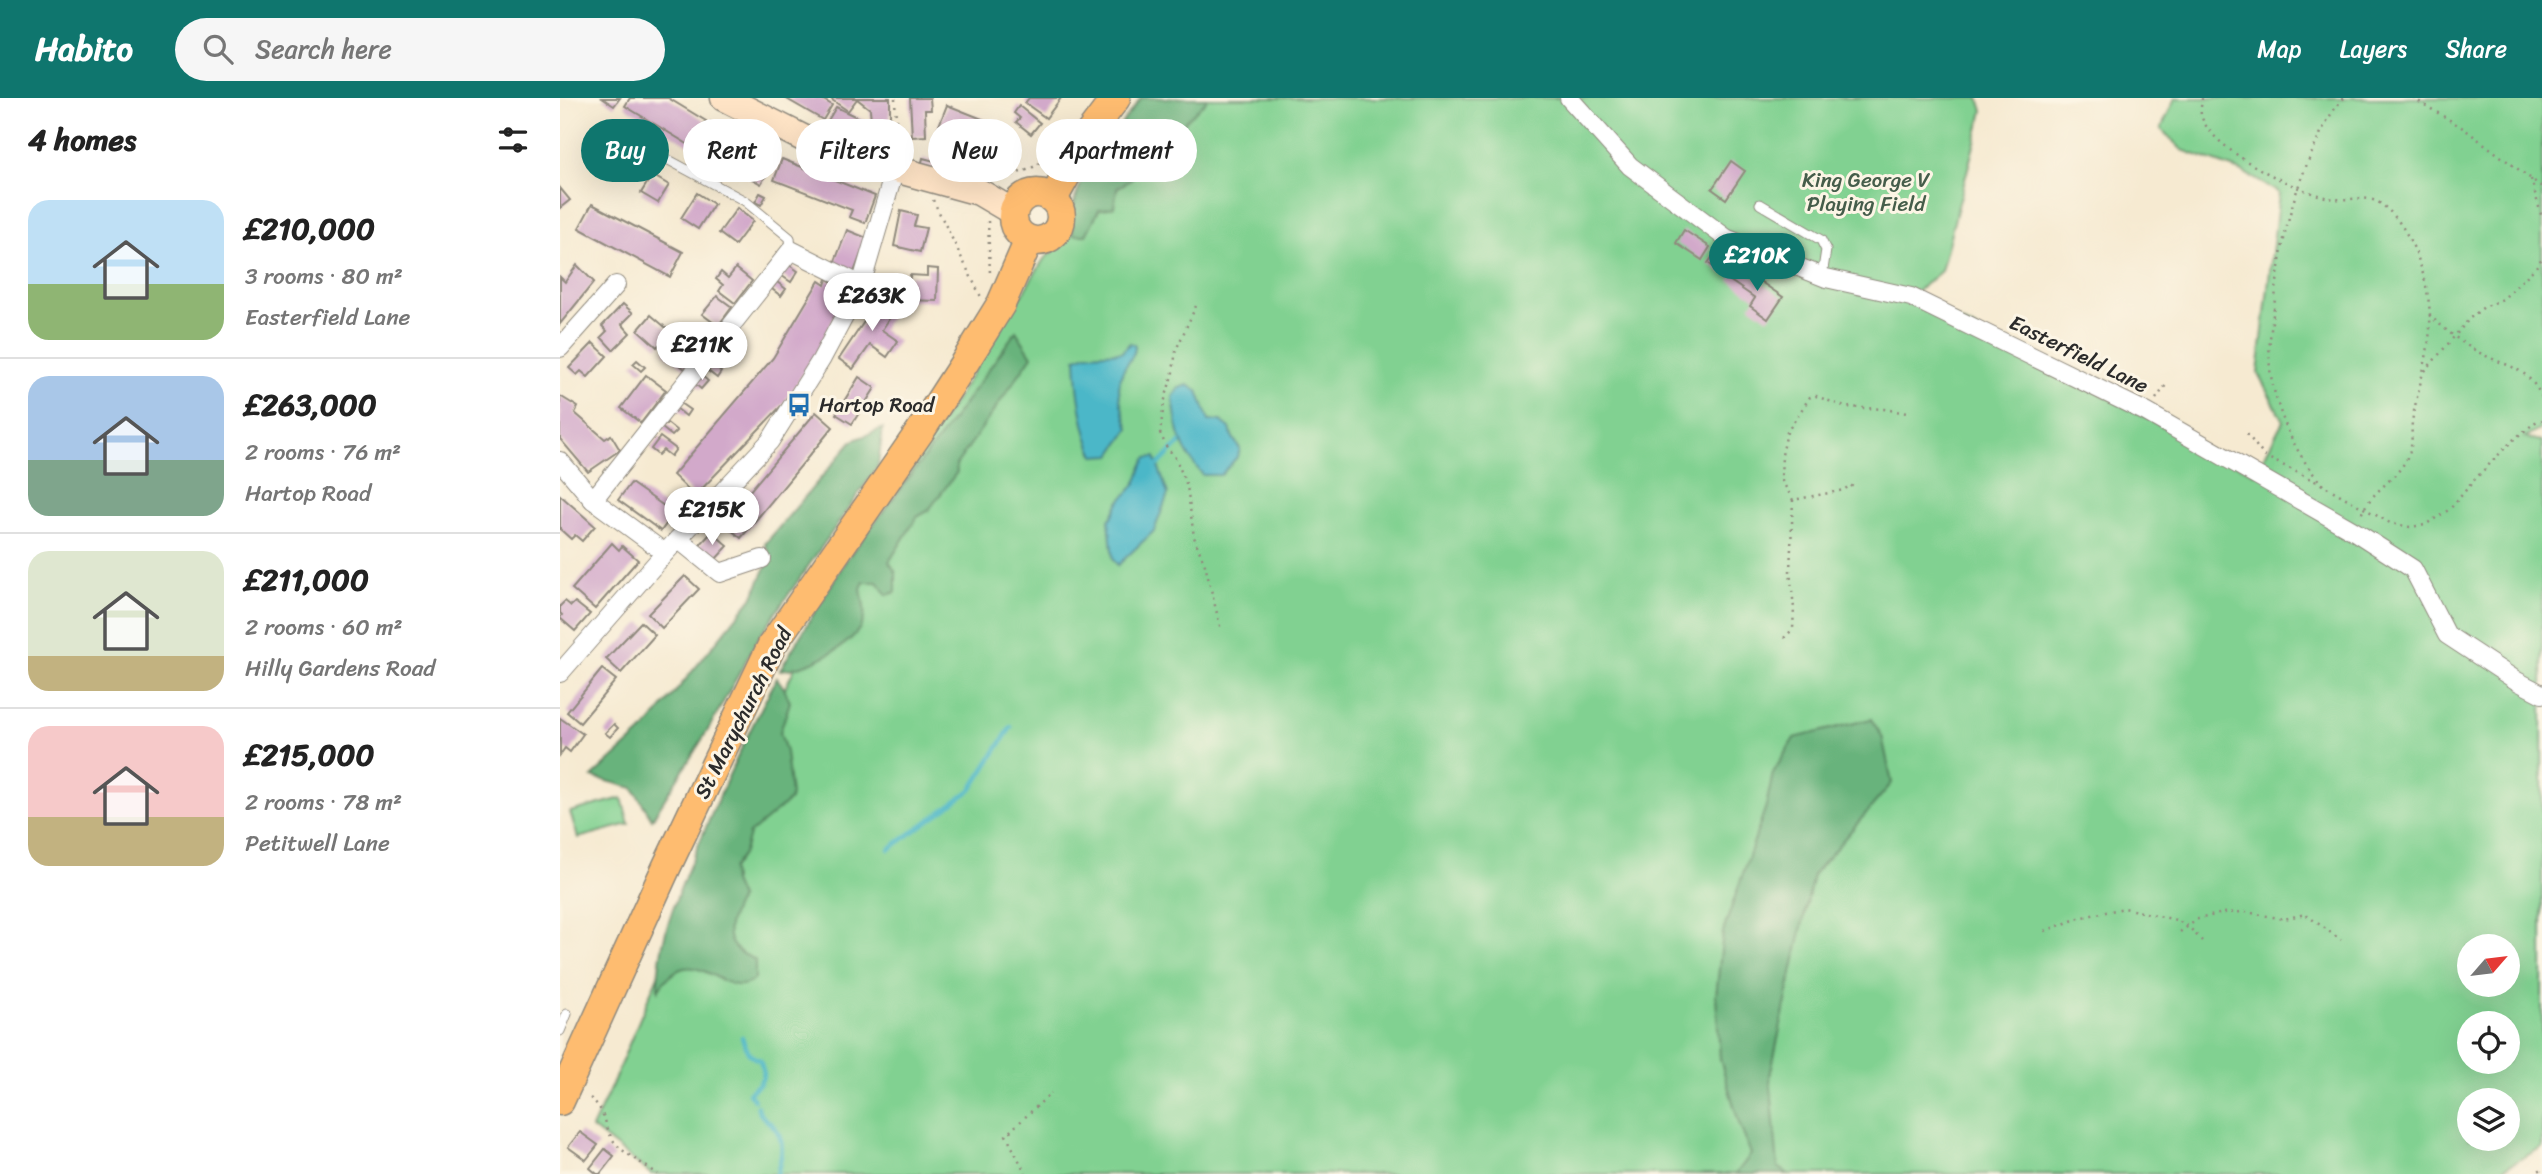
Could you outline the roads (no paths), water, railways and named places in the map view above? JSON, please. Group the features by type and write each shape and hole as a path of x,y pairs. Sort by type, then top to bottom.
{"main road":[{"path":"724,98 796,134"},
{"path":"1053,199 1089,134 1116,98"},
{"path":"914,174 983,195 1013,212"},
{"path":"1033,193 1047,195 1053,199 1061,213 1058,229 1045,240 1029,240 1023,237 1015,226 1013,212 1020,200 1033,193"},
{"name":"St Marychurch Road","path":"560,1101 772,645 923,427 992,319 1029,240"}],"street":[{"name":"Easterfield Lane","path":"1569,98 1630,166 1726,238 1822,276 1911,297 2146,412 2343,525 2413,569 2447,635 2517,681 2542,694"},
{"path":"560,673 664,553 770,441 821,360 861,285 891,182"},
{"path":"593,500 791,250 861,285"},
{"path":"560,348 616,285"},
{"path":"560,461 593,500 664,553"},
{"path":"678,539 720,573 762,559"}],"lane":[{"path":"669,160 745,201 790,238 791,250"},
{"path":"1760,204 1821,240 1826,250 1822,276"},
{"path":"560,1031 567,1014"}],"water":[{"path":"1130,343 1135,345 1134,352 1119,384 1129,429 1111,455 1095,456 1084,422 1076,358 1087,354 1122,352"},
{"path":"1188,385 1198,391 1209,421 1221,421 1230,428 1240,449 1238,456 1221,475 1203,475 1184,448 1173,397 1179,388"},
{"path":"1155,457 1168,494 1154,531 1118,565 1113,560 1109,520 1118,503 1138,479 1147,458"}],"waterway":[{"path":"1158,465 1180,443"},
{"path":"889,849 971,790 1011,727"},
{"path":"742,1037 750,1054 760,1060 764,1074 760,1083 749,1093 754,1100"},
{"path":"757,1106 781,1139 782,1151 777,1174"}],"place":[{"name":"Hartop Road","path":"799,405"}],"park label":[{"name":"King George V Playing Field","path":"1866,192"}]}
